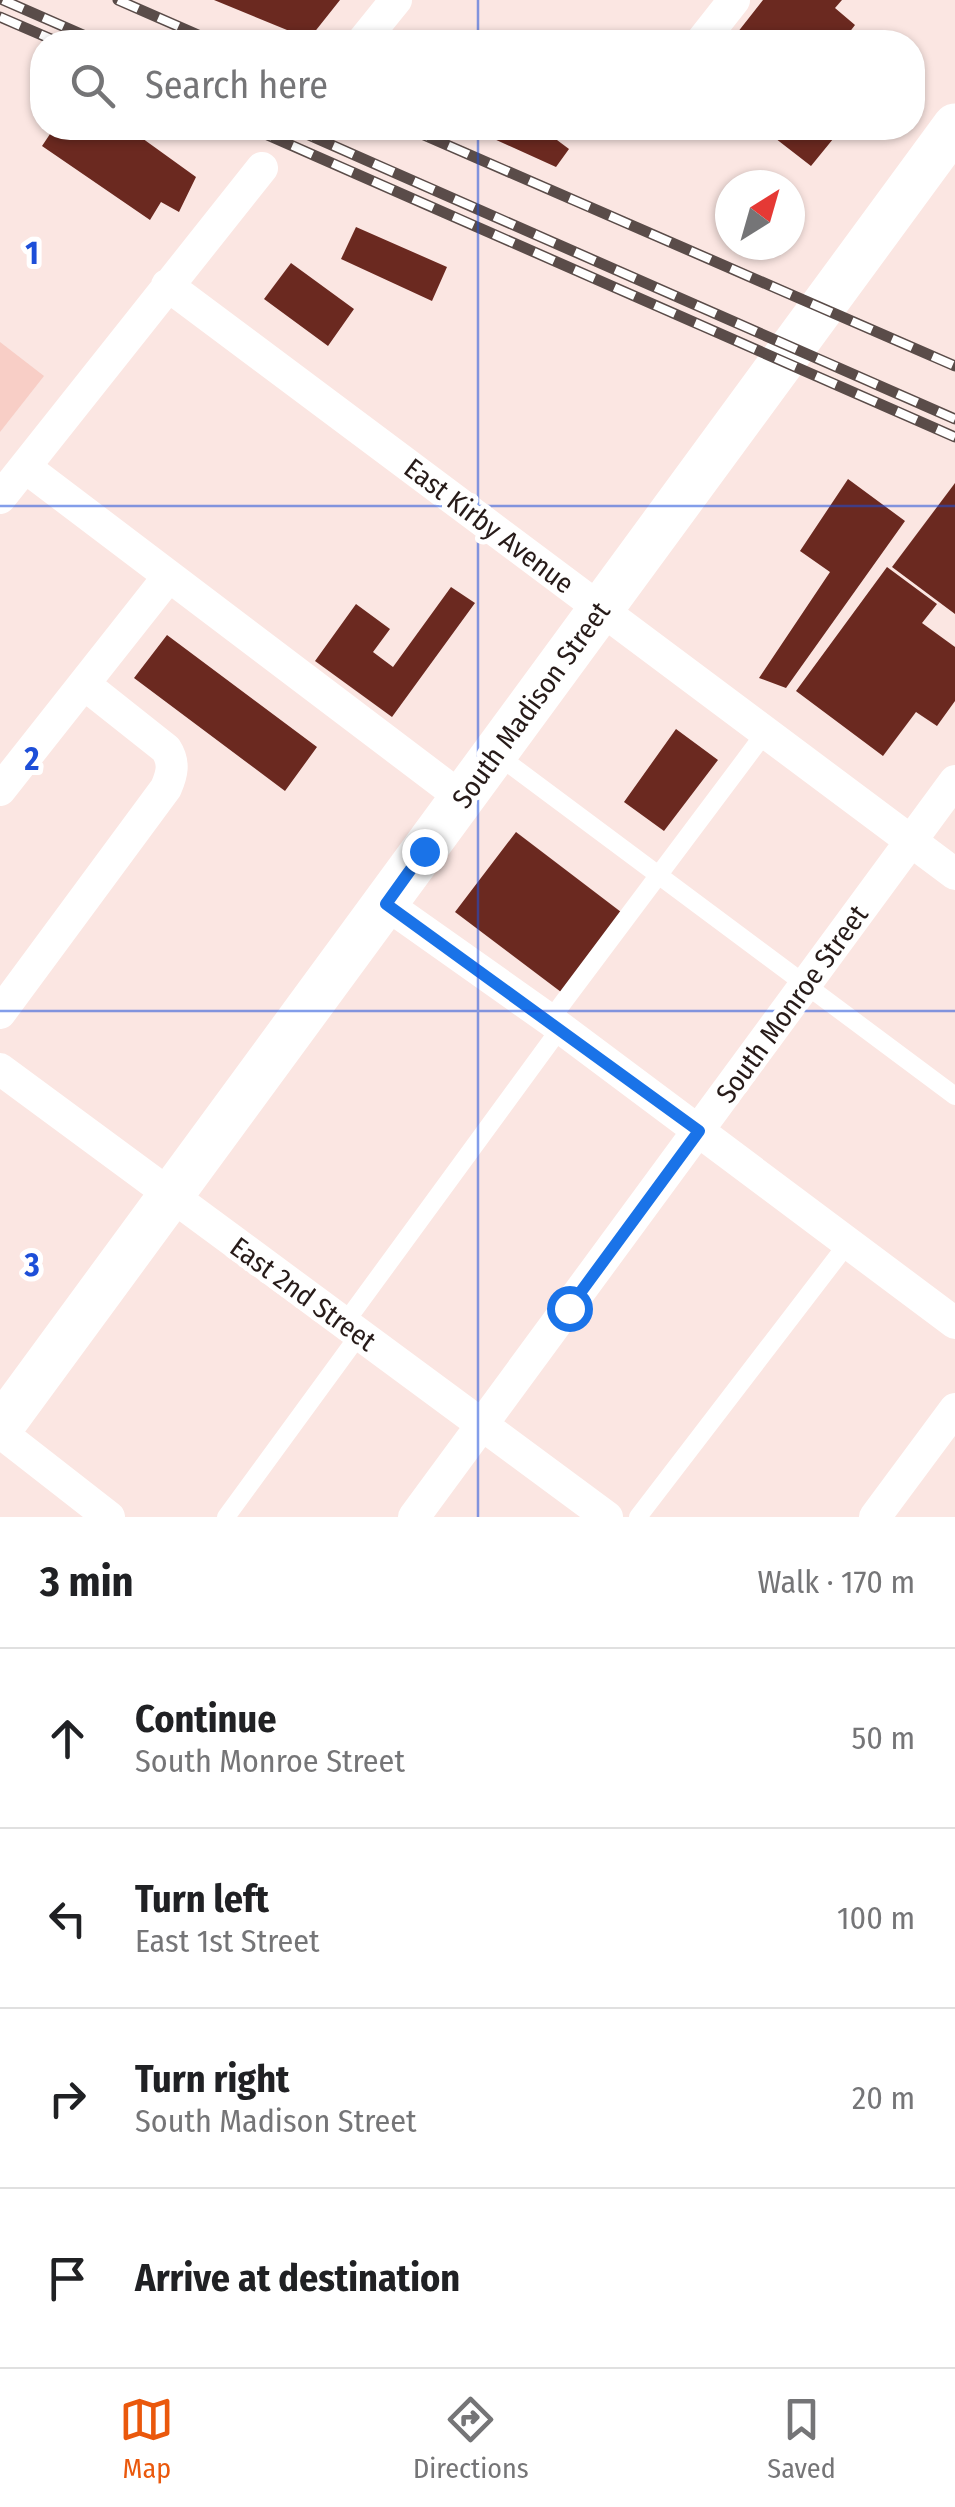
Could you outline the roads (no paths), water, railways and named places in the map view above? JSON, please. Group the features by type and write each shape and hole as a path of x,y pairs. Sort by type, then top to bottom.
{"main road":[{"name":"South Madison Street","path":"0,1430 955,126"}],"street":[{"path":"372,30 396,0"},
{"path":"710,30 734,0"},
{"path":"0,498 262,168"},
{"name":"East Kirby Avenue","path":"167,285 955,874"},
{"path":"25,467 462,798"},
{"path":"0,790 168,576"},
{"path":"0,1012 166,788 172,774 172,758 166,749 84,684"},
{"name":"South Monroe Street","path":"414,1517 955,780"},
{"path":"386,904 955,1323"},
{"name":"East 2nd Street","path":"0,1069 607,1517"},
{"path":"875,1517 955,1408"},
{"path":"0,1430 109,1517"}],"lane":[{"path":"226,1517 657,874 765,733"},
{"path":"496,753 955,1096"},
{"path":"638,1517 848,1243"}],"railway":[{"path":"3,0 72,30"},
{"path":"118,0 187,30"},
{"path":"0,17 30,30"},
{"path":"279,140 955,437"},
{"path":"320,140 955,419"},
{"path":"436,140 955,366"}]}
